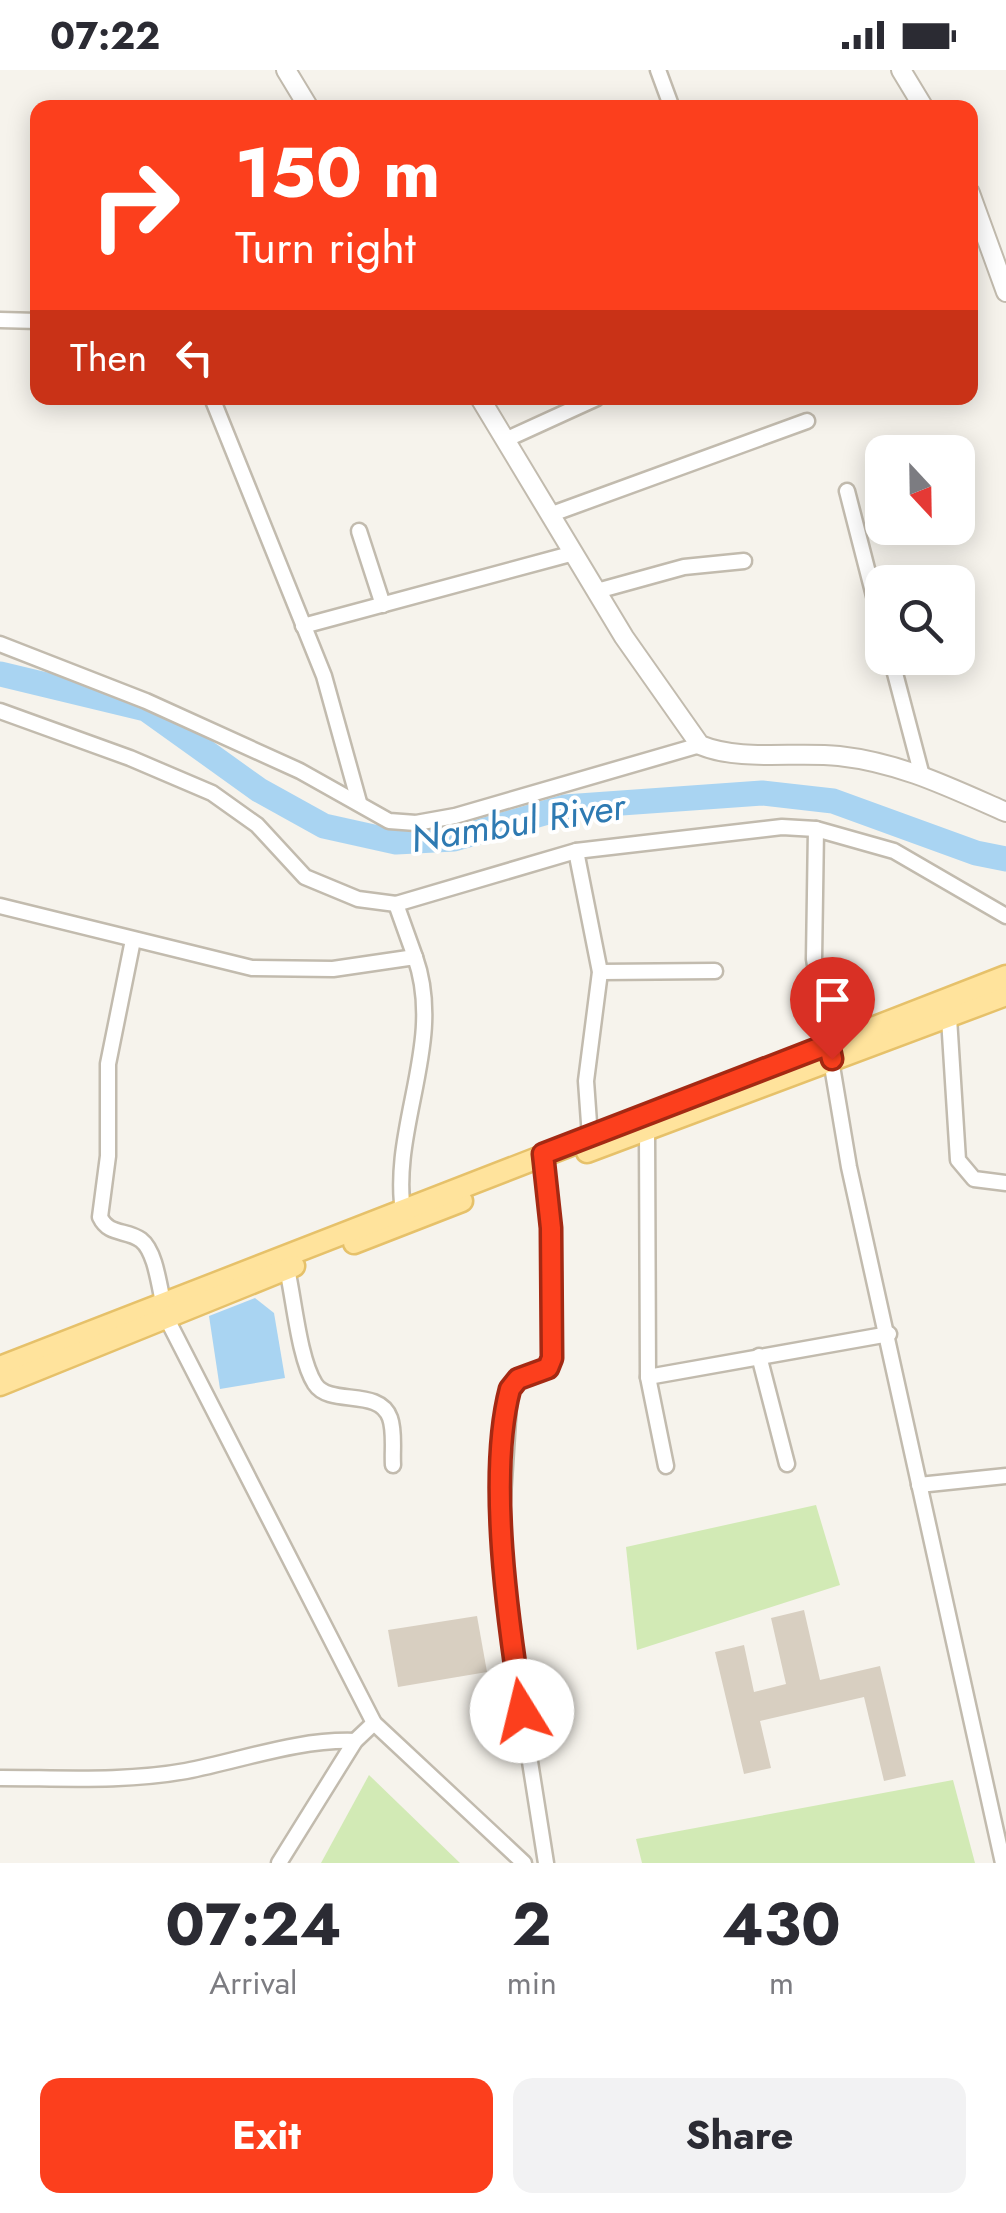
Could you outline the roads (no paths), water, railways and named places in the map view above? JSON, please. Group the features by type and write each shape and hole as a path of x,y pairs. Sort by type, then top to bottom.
{"main road":[{"path":"0,1384 164,1311 403,1216 544,1161 648,1131 1006,976"},
{"path":"544,1161 590,1136 831,1051 949,1018 1006,994"},
{"path":"0,1368 287,1269 403,1216"}],"street":[{"path":"286,70 303,100"},
{"path":"658,70 669,100"},
{"path":"901,70 919,100"},
{"path":"978,214 1006,292"},
{"path":"0,320 30,321"},
{"path":"215,405 304,626 343,734 359,802"},
{"path":"484,405 596,591 700,745"},
{"path":"505,440 582,405"},
{"path":"552,514 807,420"},
{"path":"847,491 866,565"},
{"path":"360,531 383,605"},
{"path":"304,626 574,554"},
{"path":"596,591 684,567 744,560"},
{"path":"0,644 146,701 359,802 389,821 416,823 543,792 700,745 726,751 833,755 921,772 1006,812"},
{"path":"895,675 921,772"},
{"path":"0,711 130,758 212,793 257,825 305,877 358,899 396,904 576,851 782,827 816,829 894,851 1006,916"},
{"path":"816,829 812,937 848,1167 889,1334 1003,1863"},
{"path":"576,851 600,972 586,1081 590,1136"},
{"path":"396,904 428,1010 400,1167 403,1216"},
{"path":"0,906 252,968 289,971 415,958"},
{"path":"133,940 108,1064 108,1156 100,1216 110,1230 143,1242 164,1311 374,1723 524,1863"},
{"path":"600,972 715,971"},
{"path":"949,1018 958,1160 974,1178 1006,1183"},
{"path":"648,1131 648,1377 666,1466"},
{"path":"544,1161 551,1228 552,1358 548,1368 518,1379 510,1389 502,1512 510,1635 546,1863"},
{"path":"287,1269 313,1381 329,1393 372,1402 385,1410 391,1425 393,1466"},
{"path":"648,1377 889,1334"},
{"path":"760,1356 786,1464"},
{"path":"920,1485 1006,1476"},
{"path":"279,1863 355,1741 374,1723"},
{"path":"0,1778 125,1778 185,1771 292,1746 355,1741"}],"water":[{"path":"255,1298 274,1313 285,1378 220,1389 209,1316"}],"waterway":[{"name":"Nambul River","path":"0,674 146,709 259,790 324,826 396,842 454,839 565,807 762,793 833,801 976,853 1006,859"}]}
